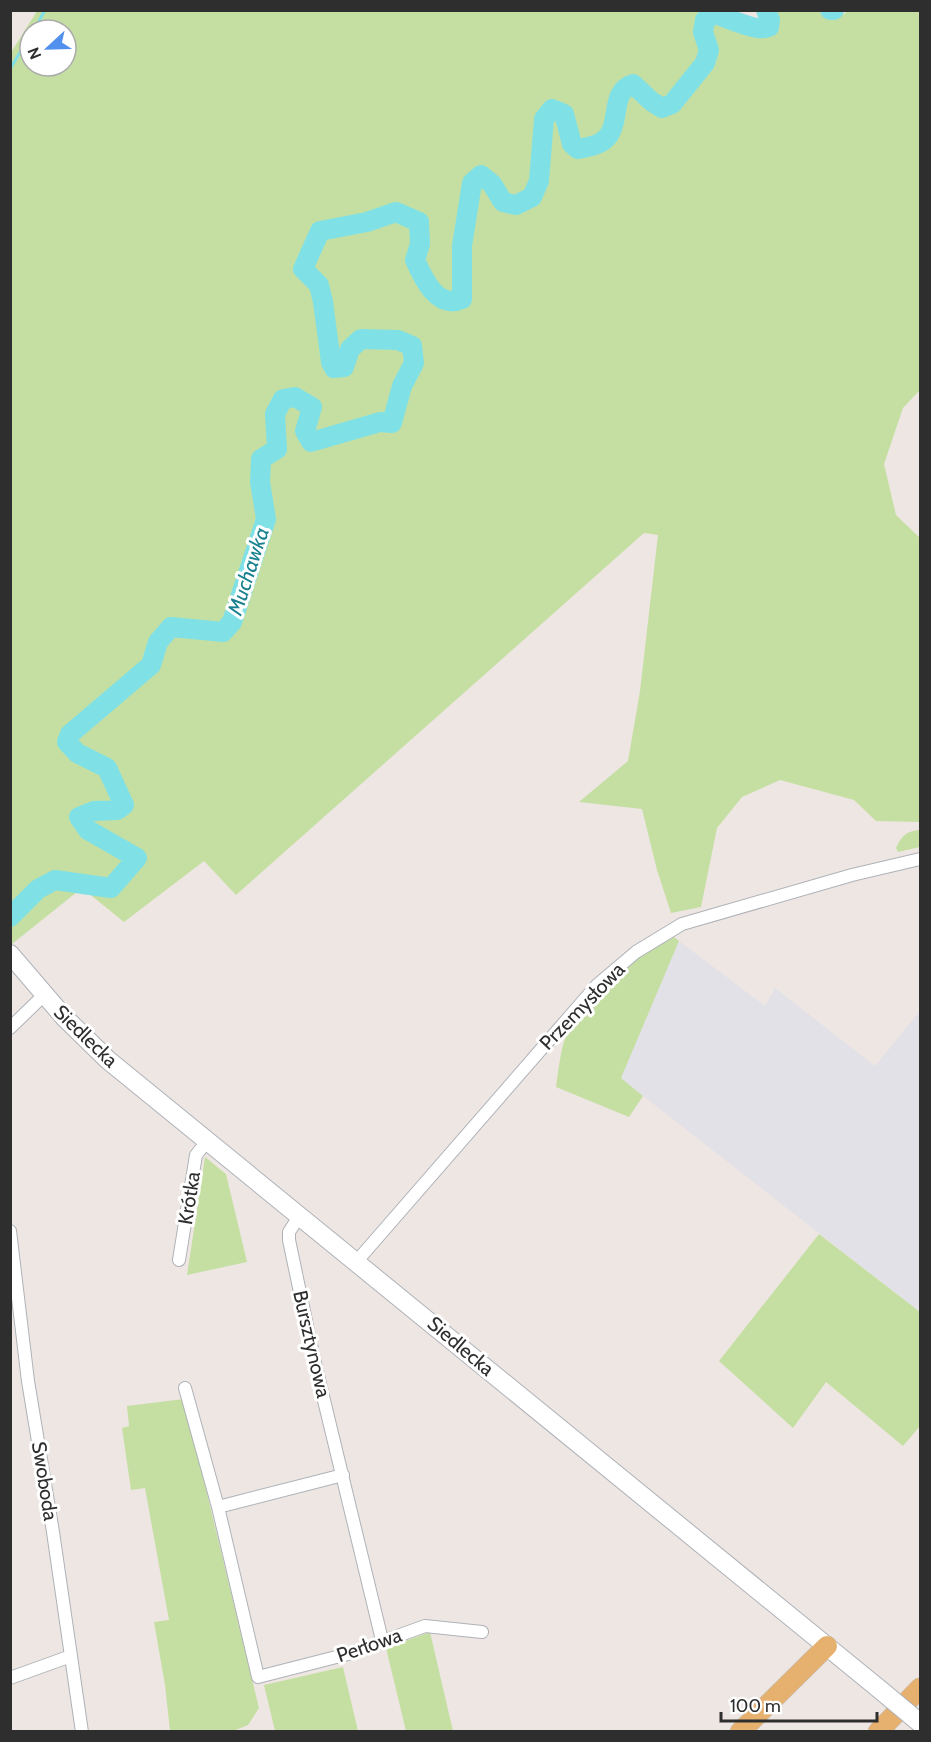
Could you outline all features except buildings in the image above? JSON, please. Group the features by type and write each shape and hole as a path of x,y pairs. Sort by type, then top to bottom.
{"main road":[{"name":"Siedlecka","path":"11,955 44,995 108,1060 921,1723"},
{"path":"740,1731 827,1646"},
{"path":"878,1731 921,1688"}],"street":[{"name":"Przemysłowa","path":"357,1261 597,985 636,952 682,924 841,878 921,859"},
{"path":"10,1028 44,995"},
{"name":"Krótka","path":"179,1260 196,1155 208,1140"},
{"name":"Bursztynowa","path":"300,1215 290,1232 290,1240 314,1359 382,1640"},
{"name":"Swoboda","path":"10,1231 28,1380 82,1731"},
{"path":"185,1389 218,1506 343,1475"},
{"name":"Perłowa","path":"218,1506 258,1677 348,1654 425,1626 482,1632"},
{"path":"10,1678 71,1656"}],"shaded area":[{"path":"679,941 765,1006 775,988 875,1066 920,1011 920,1312 620,1078"}],"green space":[{"path":"708,10 738,28 763,32 771,30 776,22 772,11 818,11 828,18 838,18 848,11 920,11 920,390 903,408 884,464 896,515 920,538 920,822 876,821 854,800 780,780 742,797 717,828 701,907 671,913 657,870 642,809 579,802 628,761 640,691 658,535 644,533 236,895 204,861 124,922 82,888 12,944 10,941 10,54 18,41 18,78 78,78 78,18 33,18 37,11"},
{"path":"920,830 920,847 898,852 896,848 903,837 912,831"},
{"path":"674,937 679,941 621,1078 643,1096 629,1117 556,1087 565,1039 580,1010 603,985 617,974"},
{"path":"205,1157 226,1174 247,1262 187,1275"},
{"path":"819,1234 920,1312 920,1426 903,1446 826,1382 793,1428 719,1361"},
{"path":"184,1399 259,1708 248,1725 233,1731 170,1731 154,1622 169,1620 145,1488 131,1490 122,1428 129,1426 127,1406"},
{"path":"430,1632 453,1731 406,1731 386,1648"},
{"path":"343,1667 358,1731 275,1731 264,1685"}],"waterway":[{"path":"41,18 45,10"},
{"name":"Muchawka","path":"10,917 38,889 55,880 111,888 137,858 88,830 79,817 94,811 117,810 124,805 107,768 77,753 67,742 70,734 151,665 158,642 171,627 223,632 232,622 266,519 260,482 261,459 277,449 275,414 283,399 295,397 312,407 305,431 311,442 380,422 392,423 402,386 414,363 412,346 398,340 361,339 350,349 344,367 334,368 331,362 319,285 303,269 320,231 367,222 396,212 419,222 420,244 415,260 422,275 438,296 445,300 462,299 462,246 472,183 481,175 492,184 503,202 516,205 532,197 539,181 544,119 552,109 564,114 572,144 578,149 599,143 609,135 612,129 622,93 633,84 662,108 672,104 705,63 709,50 703,32 705,20 714,14 750,26 764,28 769,27 770,20 766,10"},
{"path":"10,69 18,56"}]}
